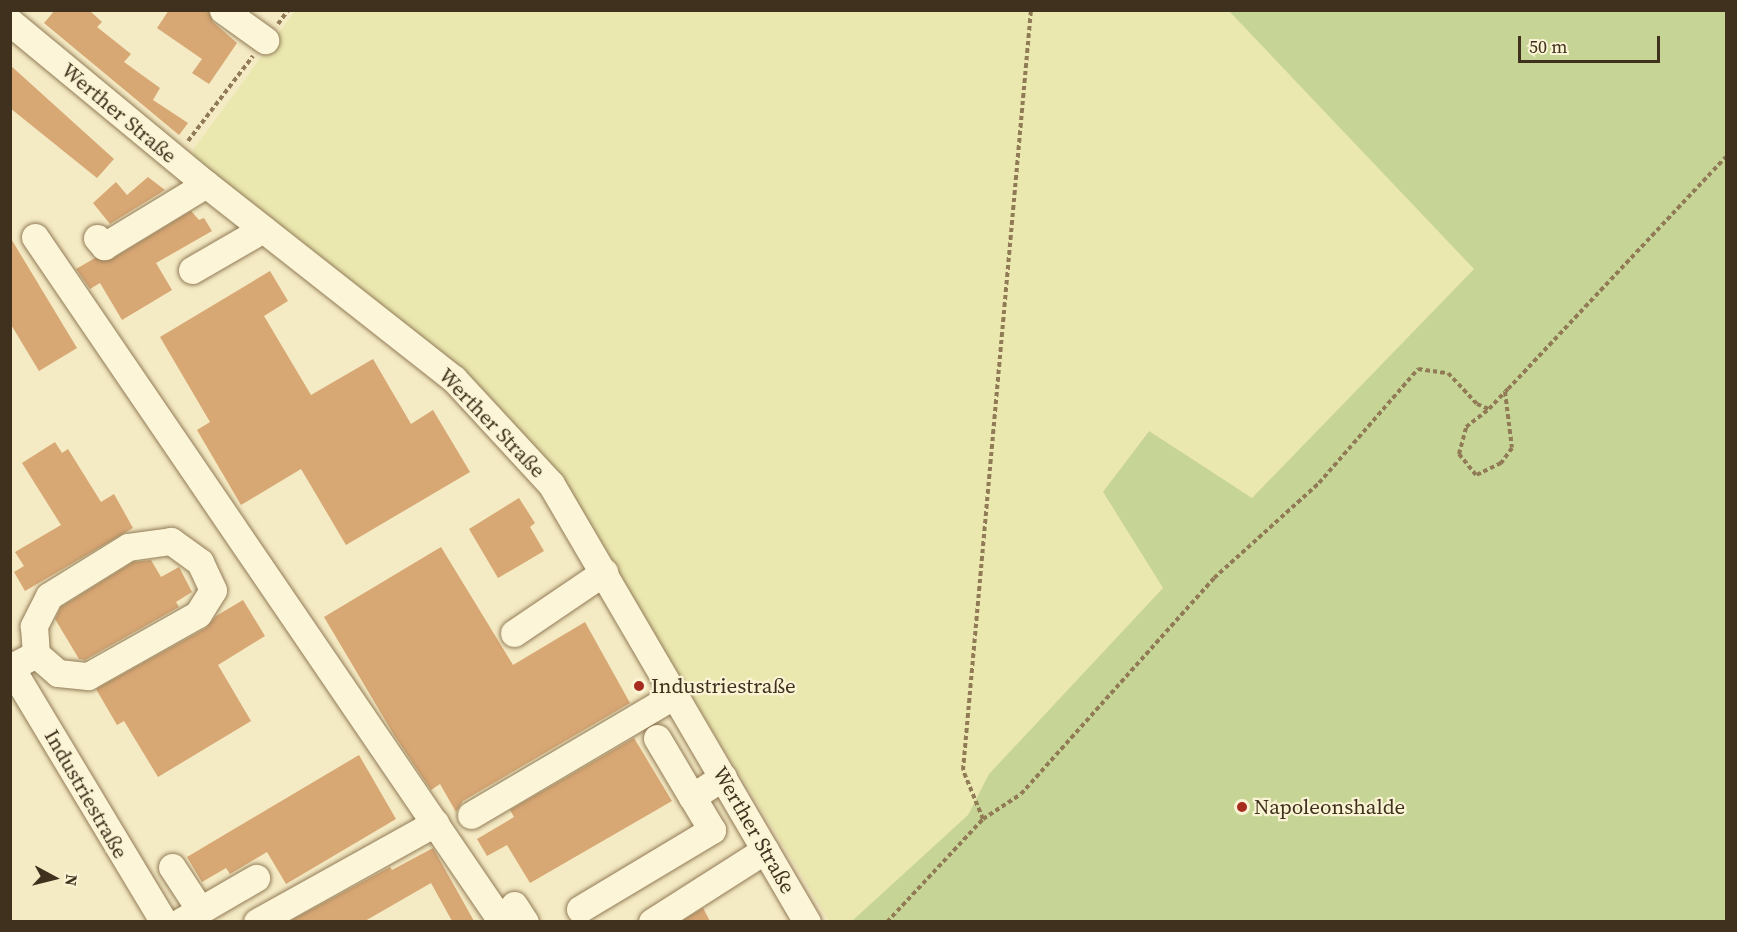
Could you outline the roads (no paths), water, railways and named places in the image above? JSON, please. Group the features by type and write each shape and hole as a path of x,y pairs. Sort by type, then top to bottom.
{"street":[{"path":"223,10 265,40"},
{"name":"Werther Straße","path":"10,22 206,184 454,379 551,484 807,921"},
{"path":"96,238 104,246 206,184"},
{"path":"192,270 263,229"},
{"path":"35,237 435,823 514,916"},
{"path":"171,541 200,562 213,590 198,614 88,676 58,673 36,654 34,626 49,596 128,547 171,541"},
{"path":"514,633 604,572"},
{"path":"11,667 36,654"},
{"name":"Industriestraße","path":"11,667 164,921"},
{"path":"471,815 675,695"},
{"path":"580,909 712,830 657,738"},
{"path":"692,797 723,777"},
{"path":"256,921 435,823"},
{"path":"652,921 765,850"},
{"path":"172,867 190,916 256,878"}],"place":[{"name":"Industriestraße","path":"639,686"},
{"name":"Napoleonshalde","path":"1242,807"}]}
